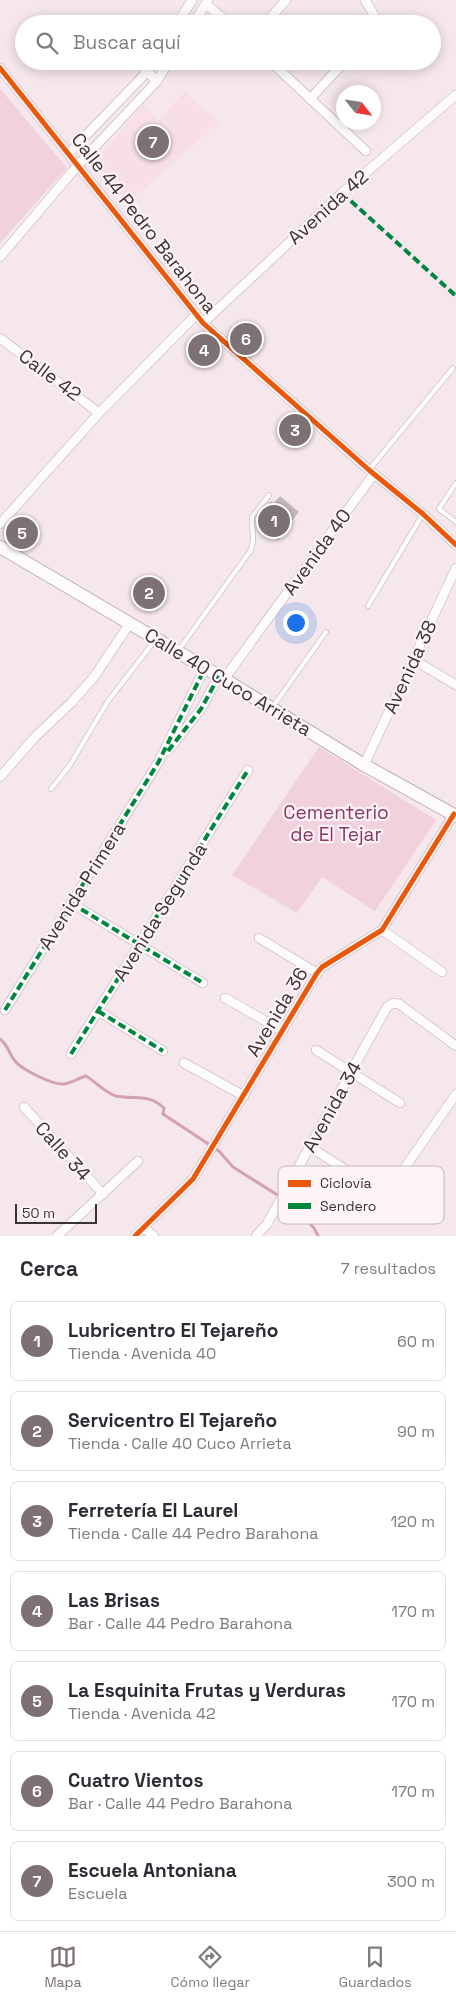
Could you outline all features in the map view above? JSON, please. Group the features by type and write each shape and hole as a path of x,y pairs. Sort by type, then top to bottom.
{"main road":[{"name":"Calle 40 Cuco Arrieta","path":"0,547 157,639 364,765 455,815"}],"street":[{"path":"183,15 192,0"},
{"path":"273,15 286,0"},
{"path":"365,0 374,15"},
{"path":"199,15 207,2 220,15"},
{"name":"Calle 44 Pedro Barahona","path":"0,68 202,323 372,472 454,540"},
{"path":"0,257 78,165 157,82 164,70"},
{"path":"279,70 366,151"},
{"path":"310,99 337,70"},
{"path":"69,153 147,72 157,82"},
{"name":"Avenida 42","path":"202,323 342,193 456,95"},
{"path":"0,524 99,413 196,315"},
{"name":"Calle 42","path":"0,338 99,413"},
{"name":"Avenida 40","path":"222,678 372,472"},
{"name":"Avenida 38","path":"364,765 456,568"},
{"path":"0,778 35,737 72,702 94,677 130,623"},
{"path":"414,660 456,685"},
{"name":"Avenida Primera","path":"5,1010 158,763 205,668"},
{"name":"Avenida Primera","path":"158,763 201,709 222,678"},
{"name":"Avenida Segunda","path":"71,1054 248,770"},
{"name":"Avenida 36","path":"134,1236 193,1179 317,973 322,967 382,930 455,815"},
{"path":"72,903 203,983"},
{"path":"382,930 442,972"},
{"path":"259,938 317,973"},
{"path":"225,998 283,1031"},
{"name":"Avenida 34","path":"300,1166 387,1007 393,1003 399,1004 456,1046"},
{"path":"98,1011 163,1051"},
{"path":"316,1050 400,1103"},
{"path":"184,1062 244,1096"},
{"path":"406,1166 456,1094"},
{"name":"Calle 34","path":"24,1108 103,1194"},
{"path":"310,1147 340,1166"},
{"path":"57,1236 138,1161"},
{"name":"Avenida 34","path":"256,1236 267,1224 278,1204"},
{"path":"144,1228 154,1236"}],"lane":[{"path":"372,472 453,368"},
{"path":"456,483 440,509 456,522"},
{"path":"178,652 251,550 253,541 252,517 269,495"},
{"path":"368,606 423,514"},
{"path":"272,709 326,632"},
{"path":"51,789 70,765 108,701 157,639"}],"shaded area":[{"path":"184,92 219,122 128,203 94,162 144,105 158,122"}],"green space":[{"path":"0,89 67,168 0,243"},
{"name":"Cementerio de El Tejar","path":"319,747 436,820 375,911 322,877 297,913 232,875"}],"building":[{"path":"271,502 292,520 278,540 256,522"}],"waterway":[{"path":"0,1039 19,1065 46,1080 64,1084 86,1076 112,1095 147,1099 158,1103 164,1108 163,1114 219,1151 233,1167 278,1195"},
{"path":"311,1224 318,1236"}],"marked path":[{"path":"342,193 456,296"},
{"path":"5,1010 158,763 205,668"},
{"path":"168,751 201,709 219,676"},
{"path":"71,1054 248,770"},
{"path":"71,903 203,983"},
{"path":"98,1011 163,1051"}],"cycle path":[{"path":"0,68 203,323 369,470 423,514 456,545"},
{"path":"135,1236 193,1179 317,973 322,967 382,930 454,814"}],"place":[{"name":"Escuela Antoniana","path":"153,142"},
{"name":"Cuatro Vientos","path":"246,339"},
{"name":"Las Brisas","path":"204,350"},
{"name":"Ferretería El Laurel","path":"295,430"},
{"name":"Lubricentro El Tejareño","path":"274,521"},
{"name":"La Esquinita Frutas y Verduras","path":"22,533"},
{"name":"Servicentro El Tejareño","path":"149,593"}]}
